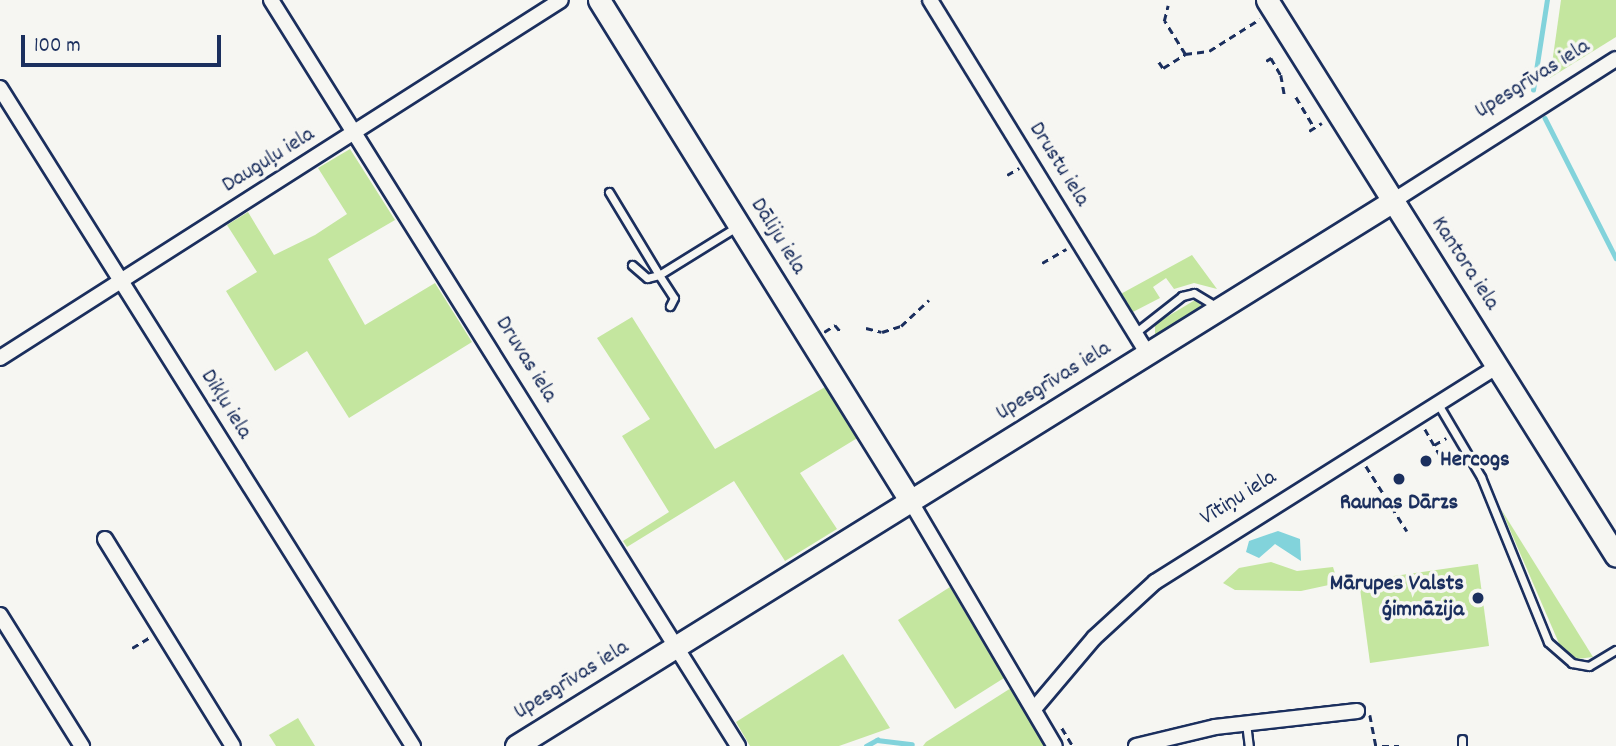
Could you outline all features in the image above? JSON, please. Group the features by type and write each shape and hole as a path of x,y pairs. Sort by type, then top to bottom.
{"street":[{"name":"Druvas iela","path":"271,0 738,746"},
{"name":"Dauguļu iela","path":"0,358 561,0"},
{"name":"Dāliju iela","path":"599,0 911,502"},
{"name":"Drustu iela","path":"930,0 1148,355"},
{"name":"Kantora iela","path":"1261,9 1392,201 1616,556"},
{"name":"Upesgrīvas iela","path":"516,746 1148,355 1616,59"},
{"name":"Dikļu iela","path":"0,88 413,746"},
{"name":"Vītiņu iela","path":"1034,709 1094,638 1156,582 1498,366"},
{"path":"911,502 1055,746"},
{"path":"104,540 233,746"},
{"path":"0,615 82,746"},
{"path":"1136,746 1246,723 1357,711"}],"lane":[{"path":"609,192 674,298 670,306"},
{"path":"632,265 647,278 659,275 739,226"},
{"path":"1135,334 1182,296 1204,296 1221,309"},
{"path":"1438,404 1466,452 1548,642 1572,663 1589,666 1616,650"},
{"path":"1246,723 1249,746"}],"path":[{"path":"1168,5 1164,21 1185,54"},
{"path":"1159,62 1163,68 1185,54 1209,51 1261,9 1268,31"},
{"path":"1266,61 1272,61 1282,54"},
{"path":"1272,61 1285,98"},
{"path":"1296,97 1314,127"},
{"path":"1317,113 1330,134"},
{"path":"1308,131 1322,122"},
{"path":"1042,263 1079,242"},
{"path":"866,328 881,332 901,326 929,300"},
{"path":"1421,424 1445,464 1466,452"},
{"path":"1434,445 1455,432"},
{"path":"1362,461 1407,531"},
{"path":"132,648 152,636"},
{"path":"1357,711 1368,711 1373,721 1376,746"},
{"path":"1382,746 1399,746"}],"green space":[{"path":"1561,0 1616,0 1616,37 1550,78"},
{"path":"350,149 395,220 328,259 365,325 435,283 472,342 349,418 307,351 275,371 226,291 257,272 227,225 248,212 274,255 315,235 347,214 318,168"},
{"path":"1192,255 1217,289 1194,283 1174,289 1166,278 1153,287 1160,298 1129,314 1117,296"},
{"path":"1195,300 1202,306 1155,336 1155,324"},
{"path":"632,317 715,449 827,386 859,437 800,473 837,529 785,561 734,481 627,547 623,541 669,512 622,436 650,419 597,338"},
{"path":"1501,509 1593,657 1577,659 1561,648"},
{"path":"1271,562 1297,571 1333,567 1338,583 1301,591 1235,590 1223,583 1239,568"},
{"path":"1478,564 1489,646 1370,663 1359,581"},
{"path":"950,587 1004,678 955,709 898,620"},
{"path":"843,654 890,728 839,746 750,746 736,722"},
{"path":"1011,688 1047,746 923,746 926,742"},
{"path":"298,718 315,746 276,746 269,735"}],"water":[{"path":"1278,531 1300,539 1301,561 1275,544 1259,558 1246,552 1249,541"}],"waterway":[{"path":"1533,90 1547,0"},
{"path":"1545,118 1616,258"},
{"path":"866,746 877,740 912,744"}],"place":[{"name":"Hercogs","path":"1426,461"},
{"name":"Raunas Dārzs","path":"1399,479"},
{"name":"Mārupes Valsts ģimnāzija","path":"1478,598"}]}
